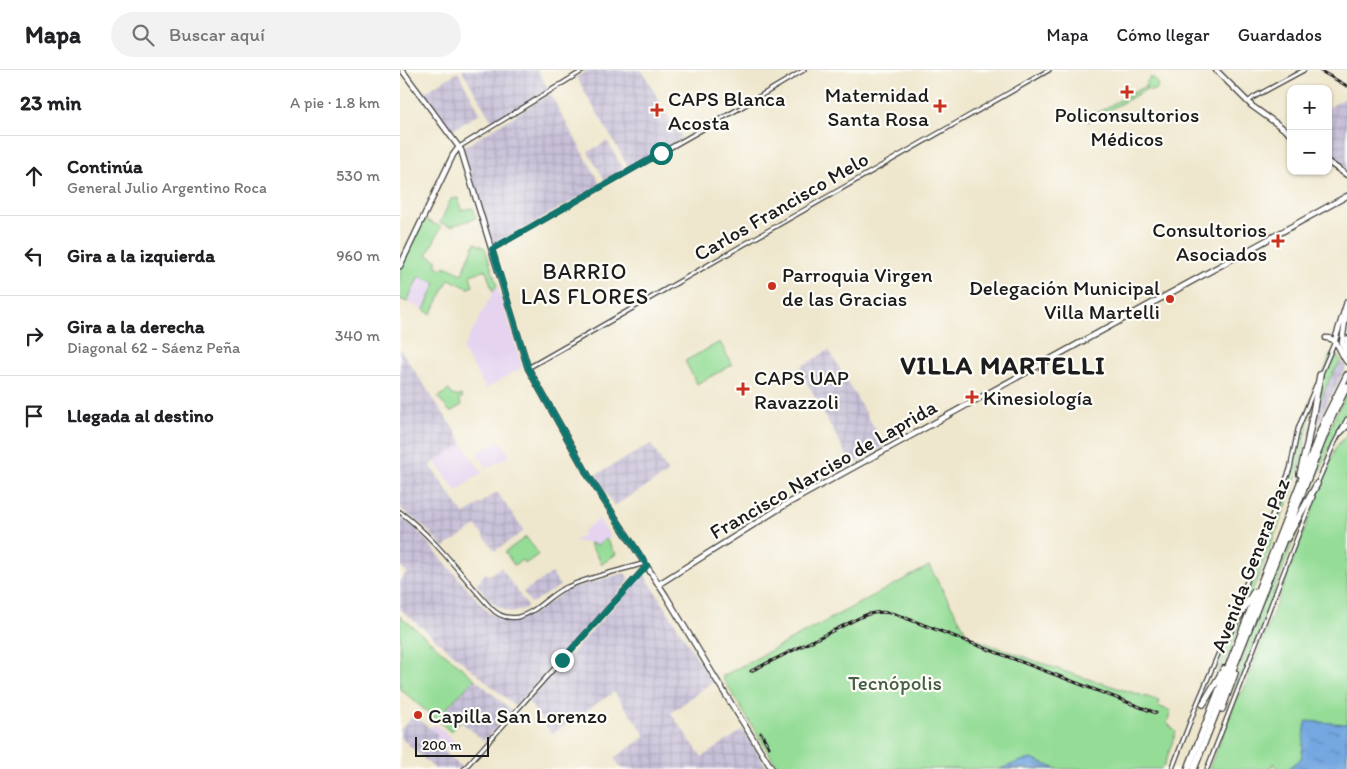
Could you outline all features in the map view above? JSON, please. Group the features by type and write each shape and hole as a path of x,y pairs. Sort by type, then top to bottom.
{"highway":[{"path":"1344,341 1347,352"},
{"name":"Avenida General Paz","path":"1188,769 1279,551 1345,384 1347,374"},
{"path":"1293,500 1308,445 1320,376"},
{"name":"Avenida General Paz","path":"1194,769 1293,500 1328,412 1345,384"},
{"path":"1279,551 1317,484"},
{"path":"1225,639 1265,573"},
{"path":"1203,704 1236,654"},
{"path":"1222,709 1235,672 1236,654"}],"main road":[{"path":"402,70 459,147 528,368 589,477 659,584 772,769"},
{"path":"1216,70 1248,103 1287,131"},
{"path":"400,266 453,154 459,147"},
{"path":"1332,165 1347,175"},
{"name":"Francisco Narciso de Laprida","path":"659,584 785,505 1347,196"},
{"path":"1344,341 1340,334 1340,327 1347,302"},
{"path":"1335,340 1347,308"},
{"path":"1340,327 1344,341"},
{"path":"1335,340 1340,334"},
{"path":"1326,338 1335,340 1347,362"},
{"path":"1340,433 1347,426"}],"street":[{"path":"459,147 584,70"},
{"path":"492,249 804,70"},
{"name":"Carlos Francisco Melo","path":"528,368 1049,70"},
{"path":"1248,103 1304,70"},
{"path":"1172,769 1225,639 1290,469 1298,429 1335,340"},
{"name":"Avenida General Paz","path":"1207,769 1317,484 1347,420"},
{"path":"400,512 436,543 490,608 505,616 515,618 529,613 568,586 646,564"},
{"path":"464,769 646,564"}],"shaded area":[{"path":"462,70 537,70 549,90 493,123"},
{"path":"589,70 642,70 661,104 650,111 653,116 664,109 682,138 629,168 576,77"},
{"path":"458,72 480,113 451,131 422,94"},
{"path":"550,94 601,185 493,246 462,148"},
{"path":"1347,97 1347,169 1332,158 1334,154 1332,151 1332,106"},
{"path":"607,141 625,171 606,182 588,152"},
{"path":"419,276 436,283 424,310 407,302"},
{"path":"497,285 522,367 486,389 463,349"},
{"path":"400,349 463,443 430,465 464,515 497,492 524,531 495,551 476,526 444,547 422,525 400,508"},
{"path":"829,350 885,446 852,465 799,368"},
{"path":"1341,361 1345,365 1345,370 1326,405 1311,443 1310,436 1318,405 1328,380"},
{"path":"500,441 510,456 487,468 477,453"},
{"path":"463,443 482,473 456,491 435,462"},
{"path":"651,444 668,473 614,506 595,475"},
{"path":"400,517 415,528 489,613 501,618 512,620 530,616 568,589 625,573 630,580 515,706 400,609 400,581 407,572 400,566"},
{"path":"599,519 611,537 598,545 574,541 584,534 583,531"},
{"path":"501,567 527,606 526,608 514,612 506,611 492,602 476,584 486,573 488,576"},
{"path":"552,573 560,586 531,603 523,592"},
{"path":"645,575 712,682 671,713 702,757 743,730 766,769 622,769 614,758 646,736 614,692 552,734 528,701 637,581"},
{"path":"475,679 511,710 484,741 446,709"},
{"path":"414,715 438,735 432,742 462,767 460,769 435,769 400,737 400,730"},
{"path":"435,724 454,741 444,752 432,742 438,735 430,729"}],"green space":[{"path":"1150,78 1154,78 1158,85 1157,89 1150,91 1147,89 1088,122 1086,119 1145,86 1146,89 1146,82"},
{"path":"458,198 461,210 473,208 476,218 451,226 440,223 451,199"},
{"path":"424,219 441,227 427,255 437,260 435,265 443,269 445,266 462,274 475,243 485,248 497,285 493,292 486,270 470,275 473,286 468,288 449,279 431,314 424,310 436,283 419,276 407,302 400,299 400,268"},
{"path":"720,342 732,365 697,384 685,361"},
{"path":"1331,353 1333,358 1337,355 1341,361 1318,406 1310,436 1321,380"},
{"path":"449,390 453,396 461,395 463,397 459,400 462,405 450,412 438,397"},
{"path":"1347,392 1347,415 1333,440 1314,485 1295,519 1335,416"},
{"path":"1312,397 1301,465 1255,585 1248,601 1231,626 1293,465 1298,434"},
{"path":"1347,435 1347,769 1277,769 1274,763 1272,767 1265,769 1209,769 1239,693 1243,692 1336,447"},
{"path":"1306,508 1245,668 1230,695 1285,545"},
{"path":"526,537 539,554 525,564 522,560 514,565 505,552"},
{"path":"606,539 616,554 602,564 589,543 598,545"},
{"name":"Tecnópolis","path":"929,566 969,637 1069,673 1160,701 1158,706 1171,711 1167,723 1176,732 1164,766 1161,769 779,769 723,679 723,676"},
{"path":"1249,605 1229,654 1208,693 1217,675 1228,637"},
{"path":"400,616 475,679 446,708 461,721 451,732 400,689"}],"water":[{"path":"1306,721 1347,724 1347,769 1289,768 1301,759"},
{"path":"1032,759 1057,769 1000,769 1021,761"}],"railway":[{"path":"1319,70 1347,86"},
{"path":"751,671 863,616 887,612 1156,713"},
{"path":"761,733 769,747"}],"place":[{"name":"Policonsultorios Médicos","path":"1127,92"},
{"name":"Maternidad Santa Rosa","path":"940,106"},
{"name":"CAPS Blanca Acosta","path":"657,110"},
{"name":"Consultorios Asociados","path":"1278,241"},
{"name":"Parroquia Virgen de las Gracias","path":"772,286"},
{"name":"Delegación Municipal Villa Martelli","path":"1170,299"},
{"name":"CAPS UAP Ravazzoli","path":"743,389"},
{"name":"Kinesiología","path":"972,397"},
{"name":"Capilla San Lorenzo","path":"418,715"}],"district":[{"name":"BARRIO LAS FLORES","path":"585,284"},
{"name":"VILLA MARTELLI","path":"1003,365"}],"route":[{"path":"562,660 647,566 589,477 528,368 492,249 661,153"}]}
